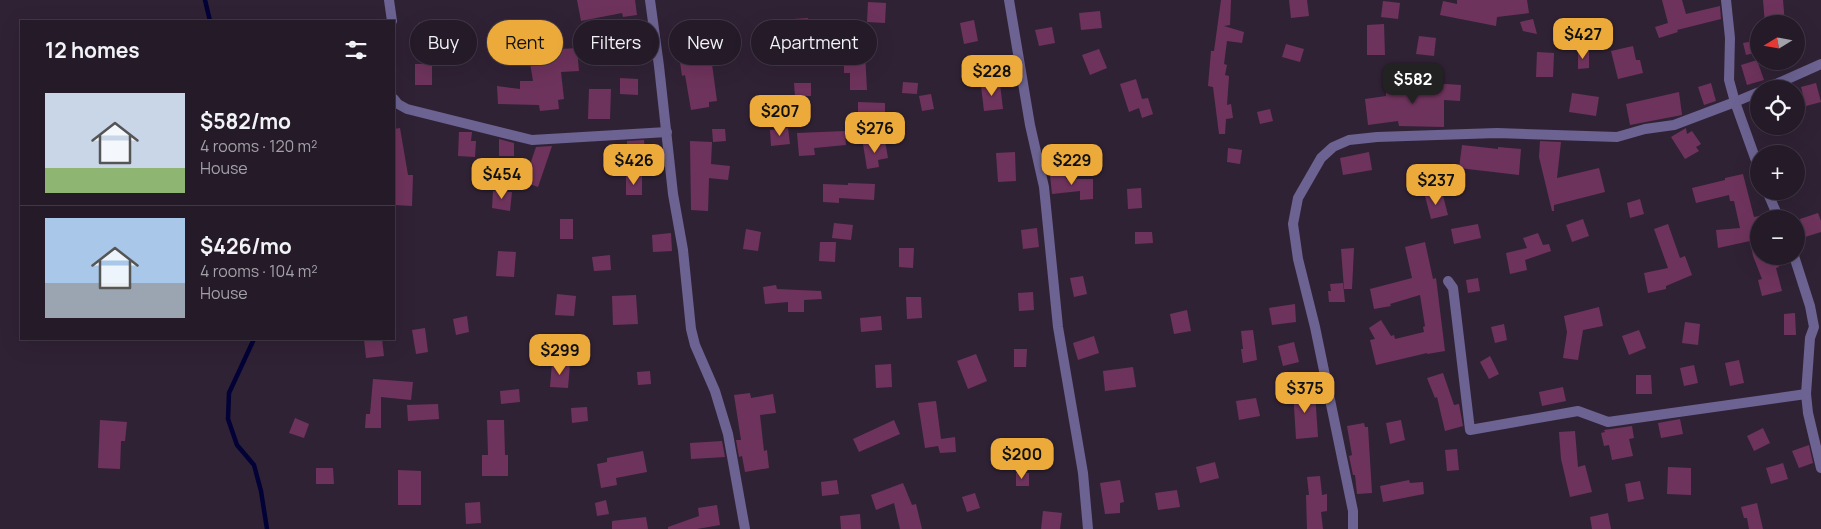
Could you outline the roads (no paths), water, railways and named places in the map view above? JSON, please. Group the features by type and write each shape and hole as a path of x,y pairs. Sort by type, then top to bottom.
{"street":[{"path":"389,0 392,20"},
{"path":"650,0 673,194 683,250 691,329 695,345 714,391 728,434 745,529"},
{"path":"1009,0 1030,125 1044,187 1058,327 1083,473 1088,529"},
{"path":"1726,0 1729,14 1730,38 1729,80 1750,145"},
{"path":"1785,80 1821,64"},
{"path":"1353,529 1353,511 1315,327 1298,259 1294,224 1298,198 1321,158 1333,147 1349,140 1377,137 1497,133 1617,137 1645,129 1674,125 1750,96"},
{"path":"395,100 407,109 532,140 666,132"},
{"path":"1797,265 1810,306 1814,327 1810,338 1806,394 1808,413 1821,468"},
{"path":"1448,281 1453,288 1470,430 1578,411 1608,422 1806,394"}],"waterway":[{"path":"205,0 210,20"},
{"path":"254,340 229,393 228,419 237,445 254,465 261,491 267,529"}]}
